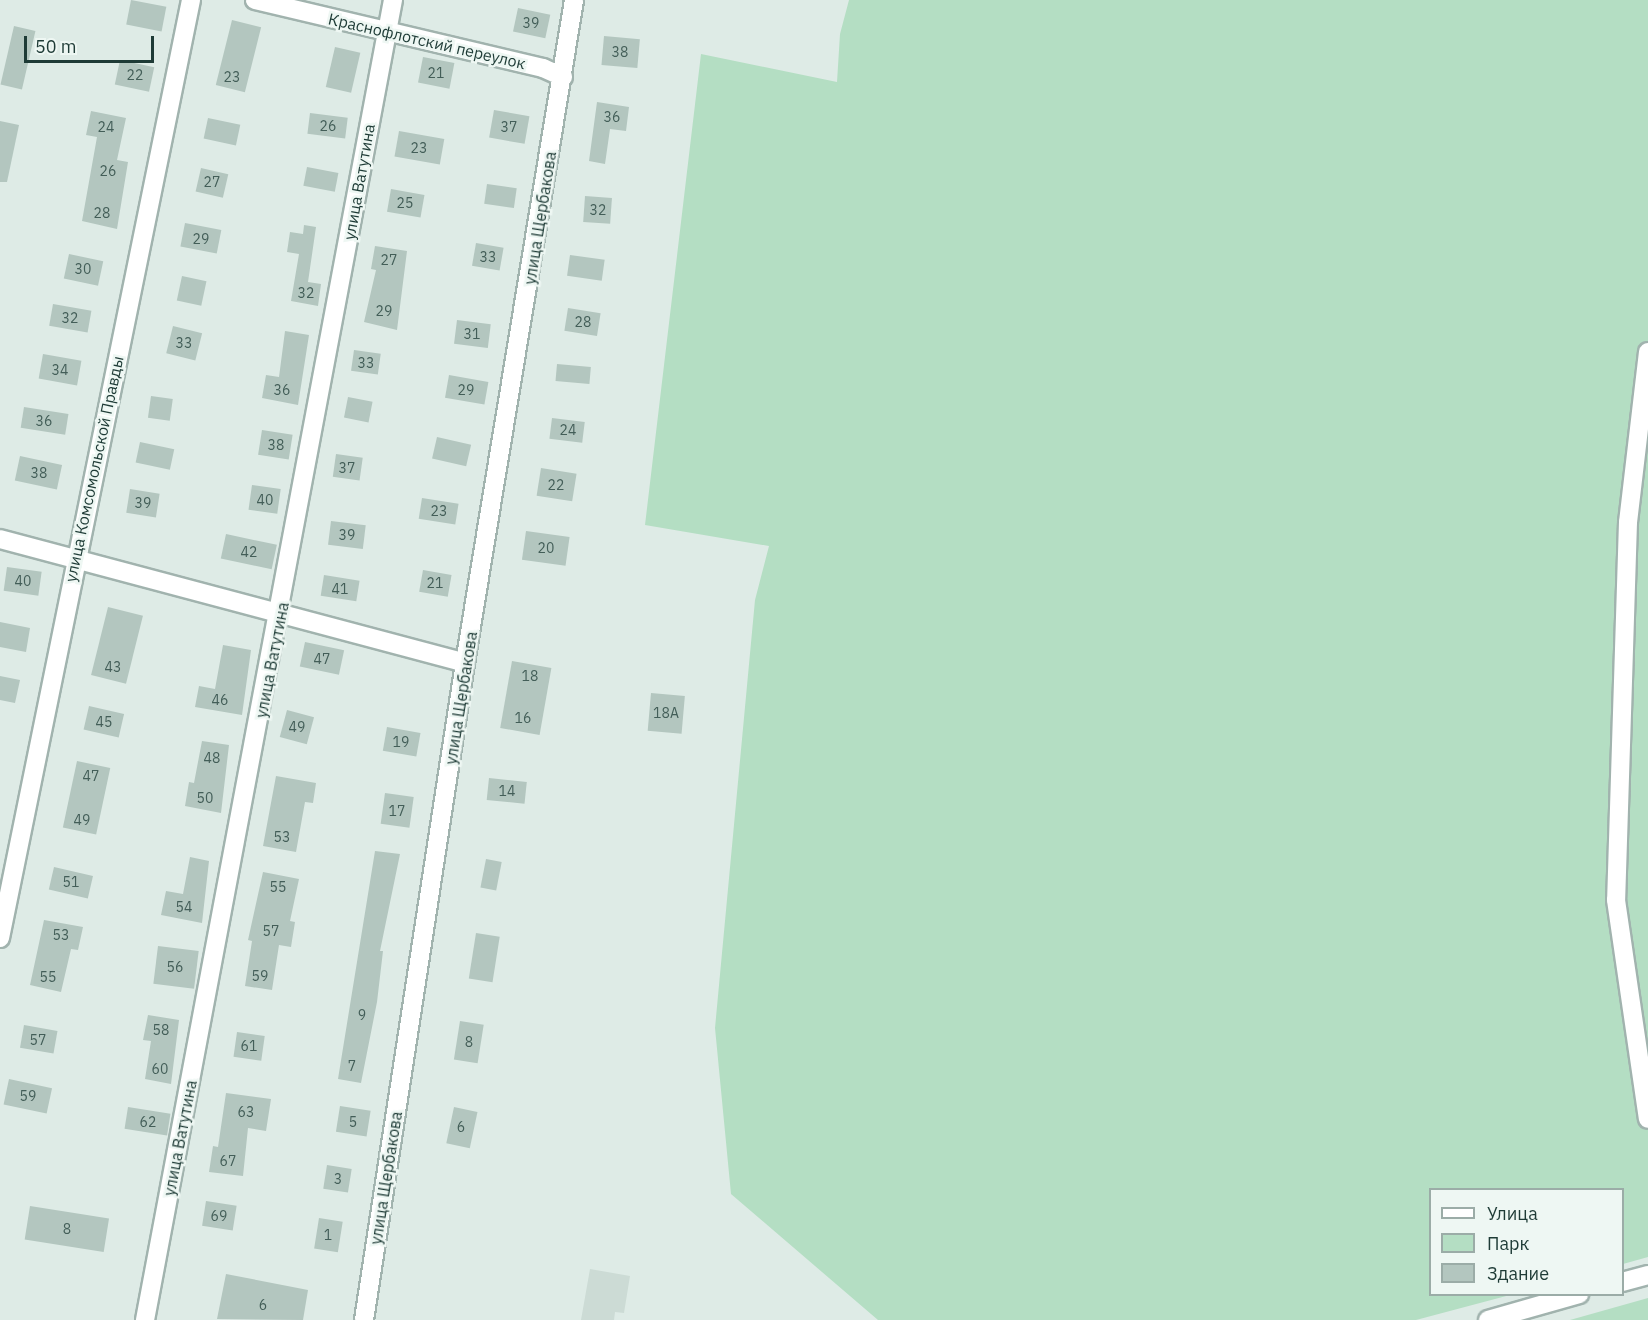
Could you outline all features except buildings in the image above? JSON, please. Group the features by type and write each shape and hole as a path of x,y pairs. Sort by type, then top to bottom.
{"street":[{"name":"улица Комсомольской Правды","path":"0,938 75,558 190,0"},
{"name":"Краснофлотский переулок","path":"255,0 543,68 563,76"},
{"name":"улица Ватутина","path":"145,1320 281,614 393,0"},
{"name":"улица Щербакова","path":"364,1320 465,663 574,0"},
{"path":"1648,352 1628,522 1616,900 1648,1119"},
{"path":"0,539 465,663"},
{"path":"1624,1282 1648,1275"},
{"path":"1488,1320 1572,1296"}],"shaded area":[{"path":"590,1269 630,1276 624,1313 615,1312 614,1320 581,1320"}],"green space":[{"path":"849,0 1648,0 1648,1257 1624,1264 1624,1188 1429,1188 1429,1296 1506,1296 1416,1320 878,1320 731,1194 715,1028 755,600 769,546 645,525 701,54 837,82 840,34"},
{"path":"1648,1298 1648,1320 1570,1320"}]}
